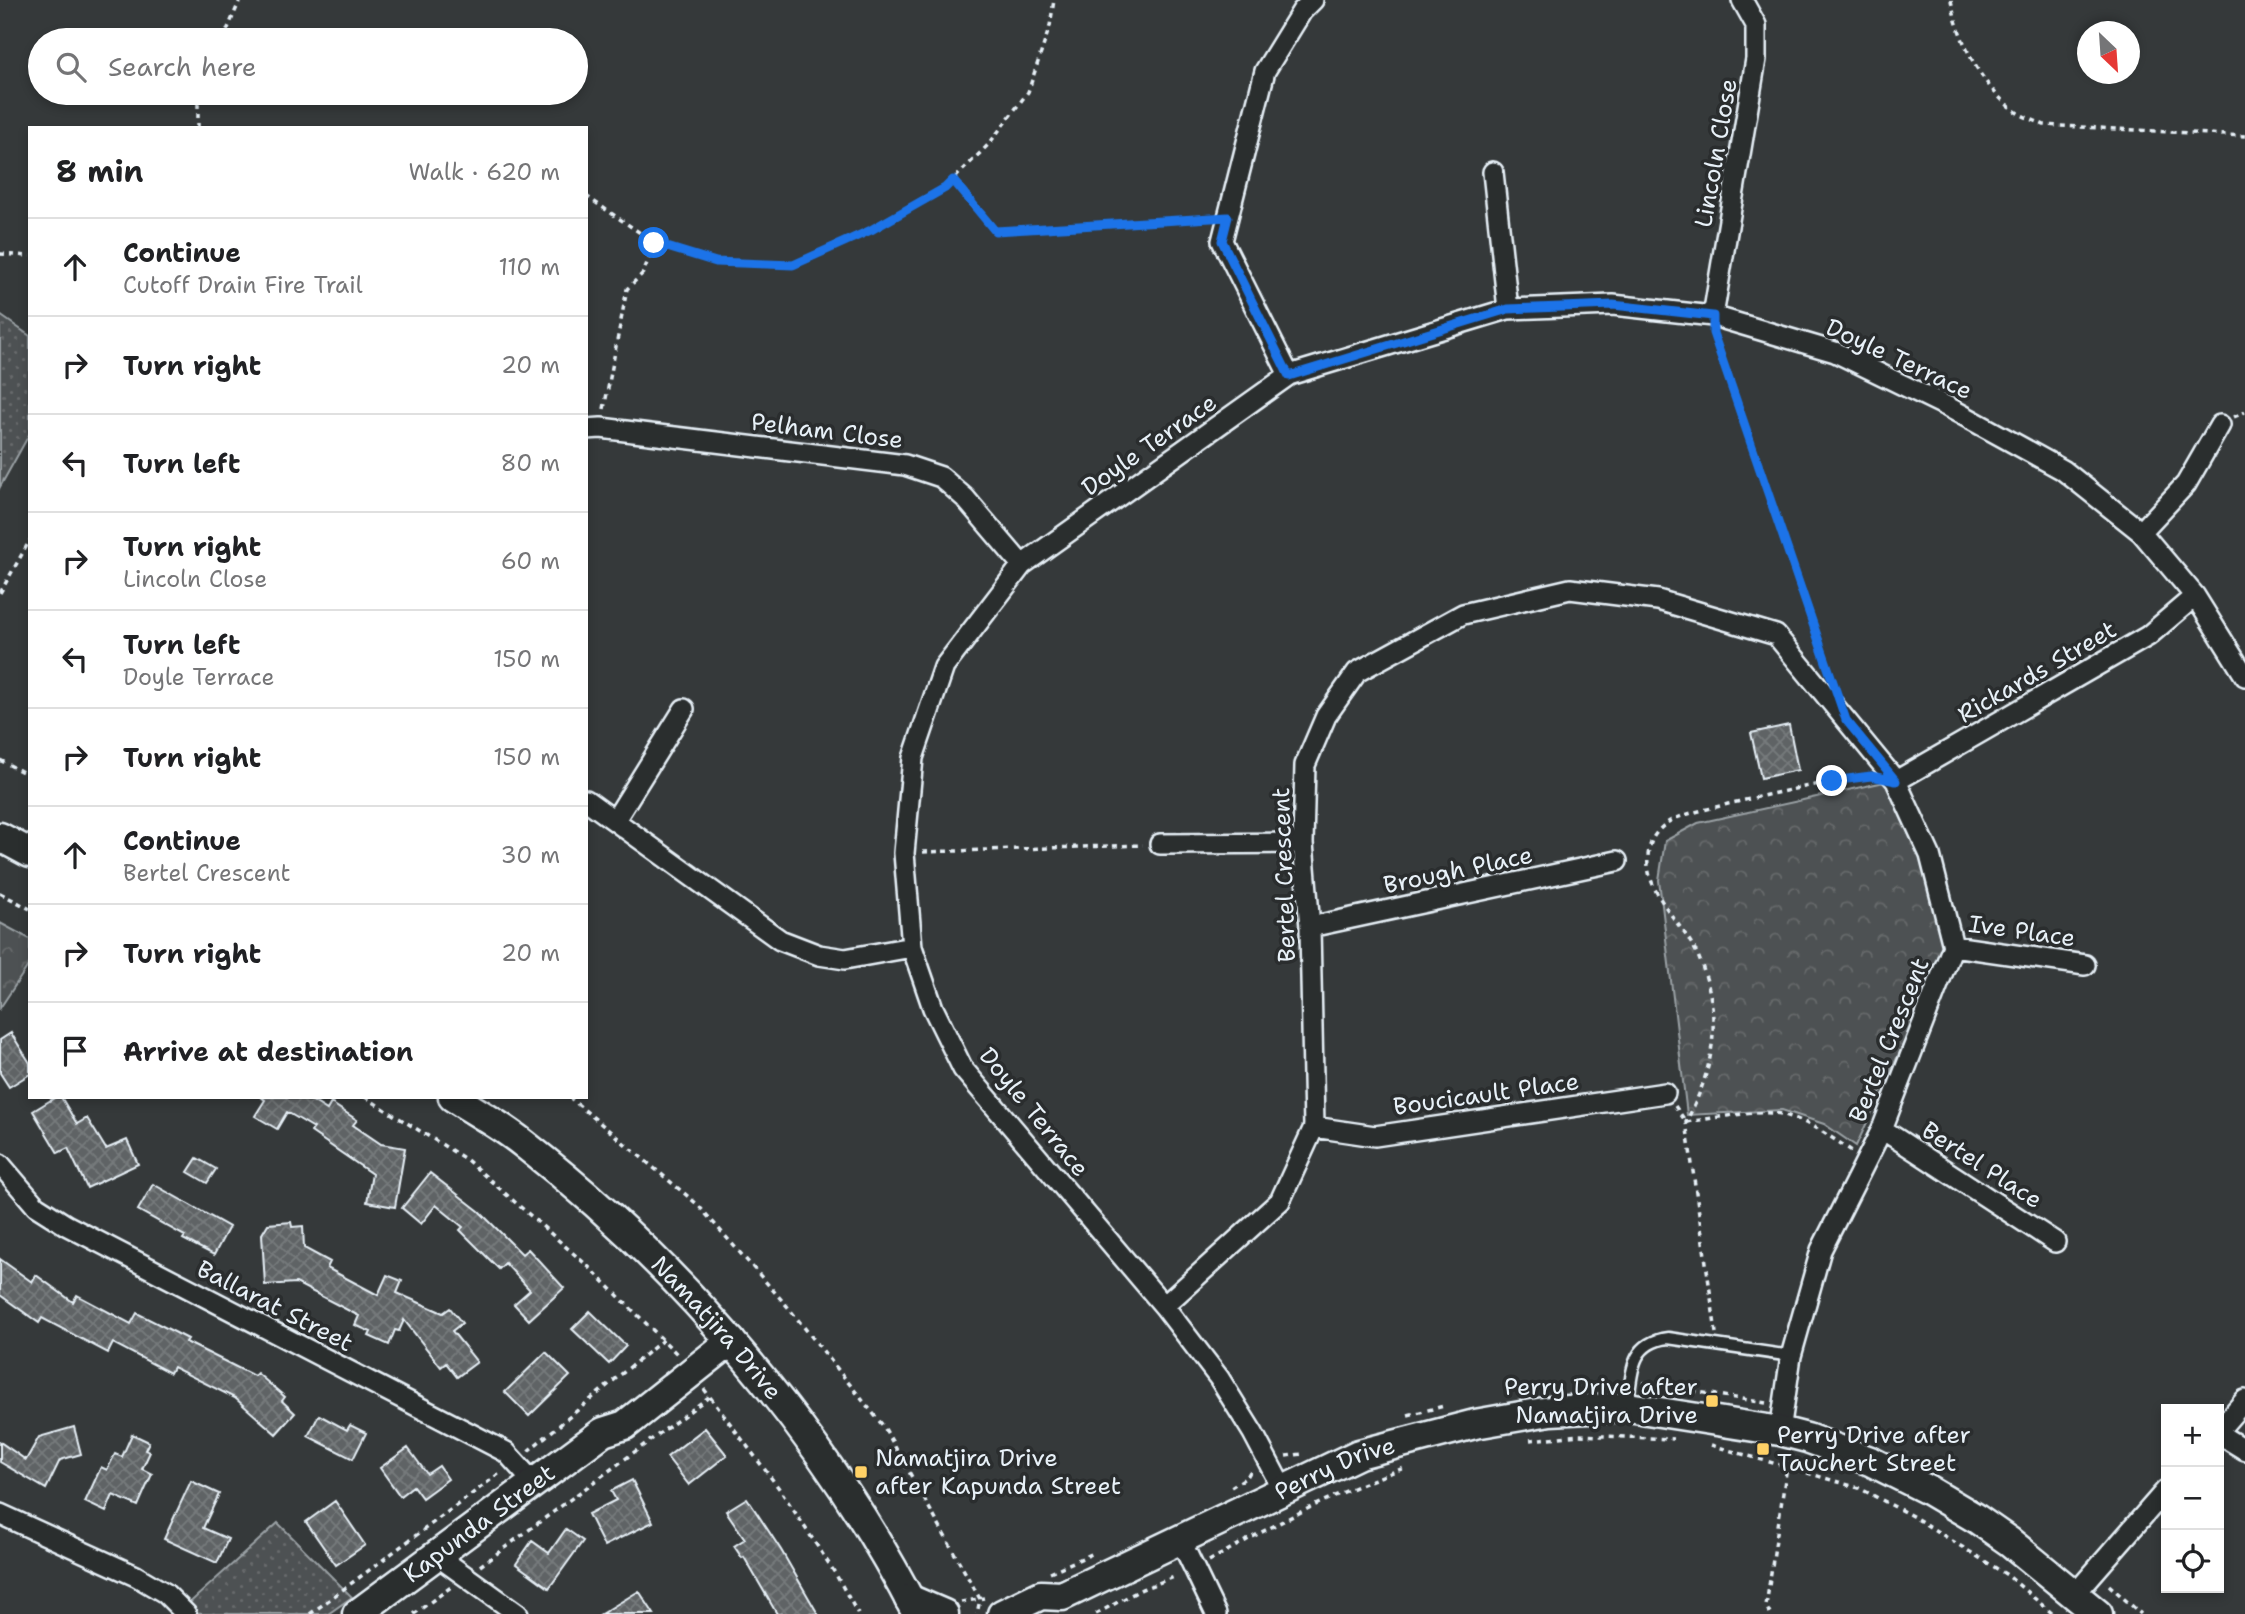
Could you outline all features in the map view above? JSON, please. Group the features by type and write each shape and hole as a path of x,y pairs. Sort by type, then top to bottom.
{"street":[{"path":"1289,376 1222,241 1265,71 1302,11 1312,0"},
{"name":"Lincoln Close","path":"1713,316 1756,59 1756,25 1742,0"},
{"path":"1493,172 1508,309"},
{"name":"Doyle Terrace","path":"1283,1490 1253,1433 1219,1378 1164,1306 963,1069 933,1008 912,947 904,853 913,758 944,667 1022,565 1289,376 1508,309 1613,305 1713,316 1835,352 1948,407 2063,471 2141,532 2195,596 2245,676"},
{"path":"2141,532 2186,484 2220,425"},
{"name":"Pelham Close","path":"594,428 905,465 941,477 965,498 1022,565"},
{"name":"Bertel Crescent","path":"1164,1306 1280,1201 1314,1127 1310,927 1303,843 1305,765 1326,716 1357,672 1463,614 1570,589 1658,600 1776,635 1896,781 1930,855 1953,946 1882,1129 1821,1250 1791,1356 1780,1431"},
{"name":"Rickards Street","path":"1896,781 2148,636 2195,596"},
{"path":"615,820 684,709"},
{"path":"588,801 780,940 818,955 845,959 912,947"},
{"path":"0,837 28,852"},
{"path":"1160,845 1303,843"},
{"name":"Brough Place","path":"1310,927 1616,861"},
{"name":"Ive Place","path":"1953,946 2085,965"},
{"name":"Boucicault Place","path":"1314,1127 1375,1136 1665,1093"},
{"name":"Namatjira Drive","path":"456,1099 523,1143 628,1234 725,1334 797,1424 861,1517 913,1606"},
{"name":"Bertel Place","path":"1882,1129 2055,1242"},
{"name":"Ballarat Street","path":"0,1164 36,1206 66,1225 506,1452 534,1483"},
{"name":"Kapunda Street","path":"357,1614 603,1432 615,1412 725,1334"},
{"name":"Perry Drive","path":"1002,1614 1041,1595 1054,1605 1180,1539 1359,1454 1475,1424 1630,1394 1807,1438 1870,1461 1978,1519 2011,1542 2098,1614"},
{"path":"2224,1426 2245,1400"},
{"path":"2224,1435 2245,1450"},
{"path":"2075,1594 2161,1496"},
{"path":"0,1514 136,1576 166,1593 186,1614"},
{"path":"1180,1539 1216,1614"},
{"path":"436,1555 518,1614"},
{"path":"913,1606 944,1614"}],"lane":[{"path":"1630,1394 1631,1371 1637,1357 1644,1347 1655,1339 1668,1338 1791,1356"}],"path":[{"path":"228,28 240,0"},
{"path":"588,196 654,243 716,262 793,265 871,230 945,188 989,144 1028,92 1050,26 1054,0"},
{"path":"1951,0 1956,28 1974,64 1993,90 2015,111 2044,125 2245,136"},
{"path":"198,105 198,126"},
{"path":"953,180 995,231 1228,217"},
{"path":"594,428 627,289 643,273 654,243"},
{"path":"0,254 28,256"},
{"path":"1713,316 1713,333 1828,669"},
{"path":"0,593 28,544"},
{"path":"0,760 28,775"},
{"path":"1686,1122 1700,1096 1712,1055 1714,1028 1709,990 1698,955 1658,898 1652,883 1649,852 1653,837 1669,821 1684,815 1775,793 1871,776 1896,781"},
{"path":"904,853 1160,845"},
{"path":"0,892 28,908"},
{"path":"1665,1093 1686,1122 1717,1345"},
{"path":"310,1614 516,1461 664,1339 590,1268 467,1160 368,1099"},
{"path":"571,1099 697,1204 787,1307 884,1427 980,1599 977,1614"},
{"path":"1686,1122 1782,1114 1824,1132 1865,1160"},
{"path":"1630,1394 1767,1403"},
{"path":"414,1614 709,1397 781,1491 835,1573 858,1614"},
{"path":"1526,1440 1579,1435 1677,1439"},
{"path":"1703,1443 1858,1488 1914,1517 2007,1575 2053,1614"},
{"path":"1096,1614 1142,1589 1194,1570 1279,1522 1372,1479 1410,1466"},
{"path":"1770,1614 1766,1606 1787,1466"},
{"path":"2107,1583 2141,1614"}],"green space":[{"path":"0,315 28,335 28,437 0,487"},
{"path":"1889,781 1927,856 1948,948 1856,1146 1824,1124 1782,1110 1687,1115 1659,880 1665,841 1698,823"},
{"path":"0,923 28,938 28,966 0,1008"},
{"path":"278,1523 352,1597 328,1614 191,1614 185,1607"}],"building":[{"path":"1789,725 1798,770 1761,778 1751,733"},
{"path":"11,1033 28,1060 28,1075 9,1087 0,1073 0,1040"},
{"path":"53,1099 62,1099 77,1124 87,1118 106,1149 127,1140 138,1164 87,1188 68,1148 58,1153 33,1111"},
{"path":"309,1099 327,1110 331,1103 357,1120 353,1125 381,1144 405,1148 395,1207 367,1202 372,1174 311,1132 314,1128 287,1112 277,1129 255,1116 265,1100"},
{"path":"197,1158 216,1169 207,1183 188,1172"},
{"path":"430,1173 479,1211 522,1254 528,1249 564,1288 529,1320 514,1304 530,1290 505,1263 499,1269 460,1230 463,1227 436,1205 421,1224 402,1208"},
{"path":"153,1184 229,1227 214,1255 138,1210"},
{"path":"291,1222 292,1227 303,1226 304,1248 330,1262 327,1268 378,1295 387,1275 402,1281 397,1293 443,1313 450,1308 462,1323 452,1331 477,1362 457,1377 446,1363 441,1367 404,1320 399,1331 395,1330 389,1345 369,1336 371,1332 355,1325 359,1316 296,1283 265,1285 262,1234 268,1224"},
{"path":"0,1259 32,1282 36,1275 73,1302 77,1295 131,1324 137,1313 188,1339 186,1342 254,1376 257,1373 285,1397 282,1401 295,1413 276,1434 235,1398 173,1367 170,1373 113,1343 108,1353 42,1318 39,1323 0,1295"},
{"path":"590,1311 626,1346 609,1364 572,1329"},
{"path":"546,1352 570,1376 529,1416 505,1392"},
{"path":"319,1415 347,1430 350,1425 366,1433 353,1459 308,1436"},
{"path":"74,1427 81,1454 60,1460 46,1489 0,1462 0,1442 26,1460 39,1437"},
{"path":"705,1428 727,1455 689,1485 667,1457"},
{"path":"132,1434 149,1442 145,1450 150,1452 142,1469 152,1474 138,1506 113,1495 106,1512 85,1502 101,1467 107,1470 115,1454 122,1457"},
{"path":"408,1448 427,1474 439,1466 448,1479 422,1498 413,1486 400,1496 380,1468"},
{"path":"632,1480 653,1522 604,1546 588,1514 616,1500 611,1491"},
{"path":"191,1481 219,1494 203,1528 228,1539 217,1563 164,1539"},
{"path":"747,1498 818,1614 777,1614 744,1557 742,1558 734,1546 745,1539 726,1511"},
{"path":"335,1501 365,1545 336,1565 306,1522"},
{"path":"566,1529 583,1541 549,1588 516,1564 532,1541 549,1553"},
{"path":"639,1591 654,1614 601,1614"}],"place":[{"name":"Perry Drive after Namatjira Drive","path":"1712,1401"},
{"name":"Perry Drive after Tauchert Street","path":"1763,1449"},
{"name":"Namatjira Drive after Kapunda Street","path":"861,1472"}],"route":[{"path":"654,243 716,262 793,265 871,230 945,188 953,180 995,231 1228,217 1222,241 1289,376 1508,309 1613,305 1713,316 1713,333 1846,720 1896,781 1871,776 1832,781"}]}
